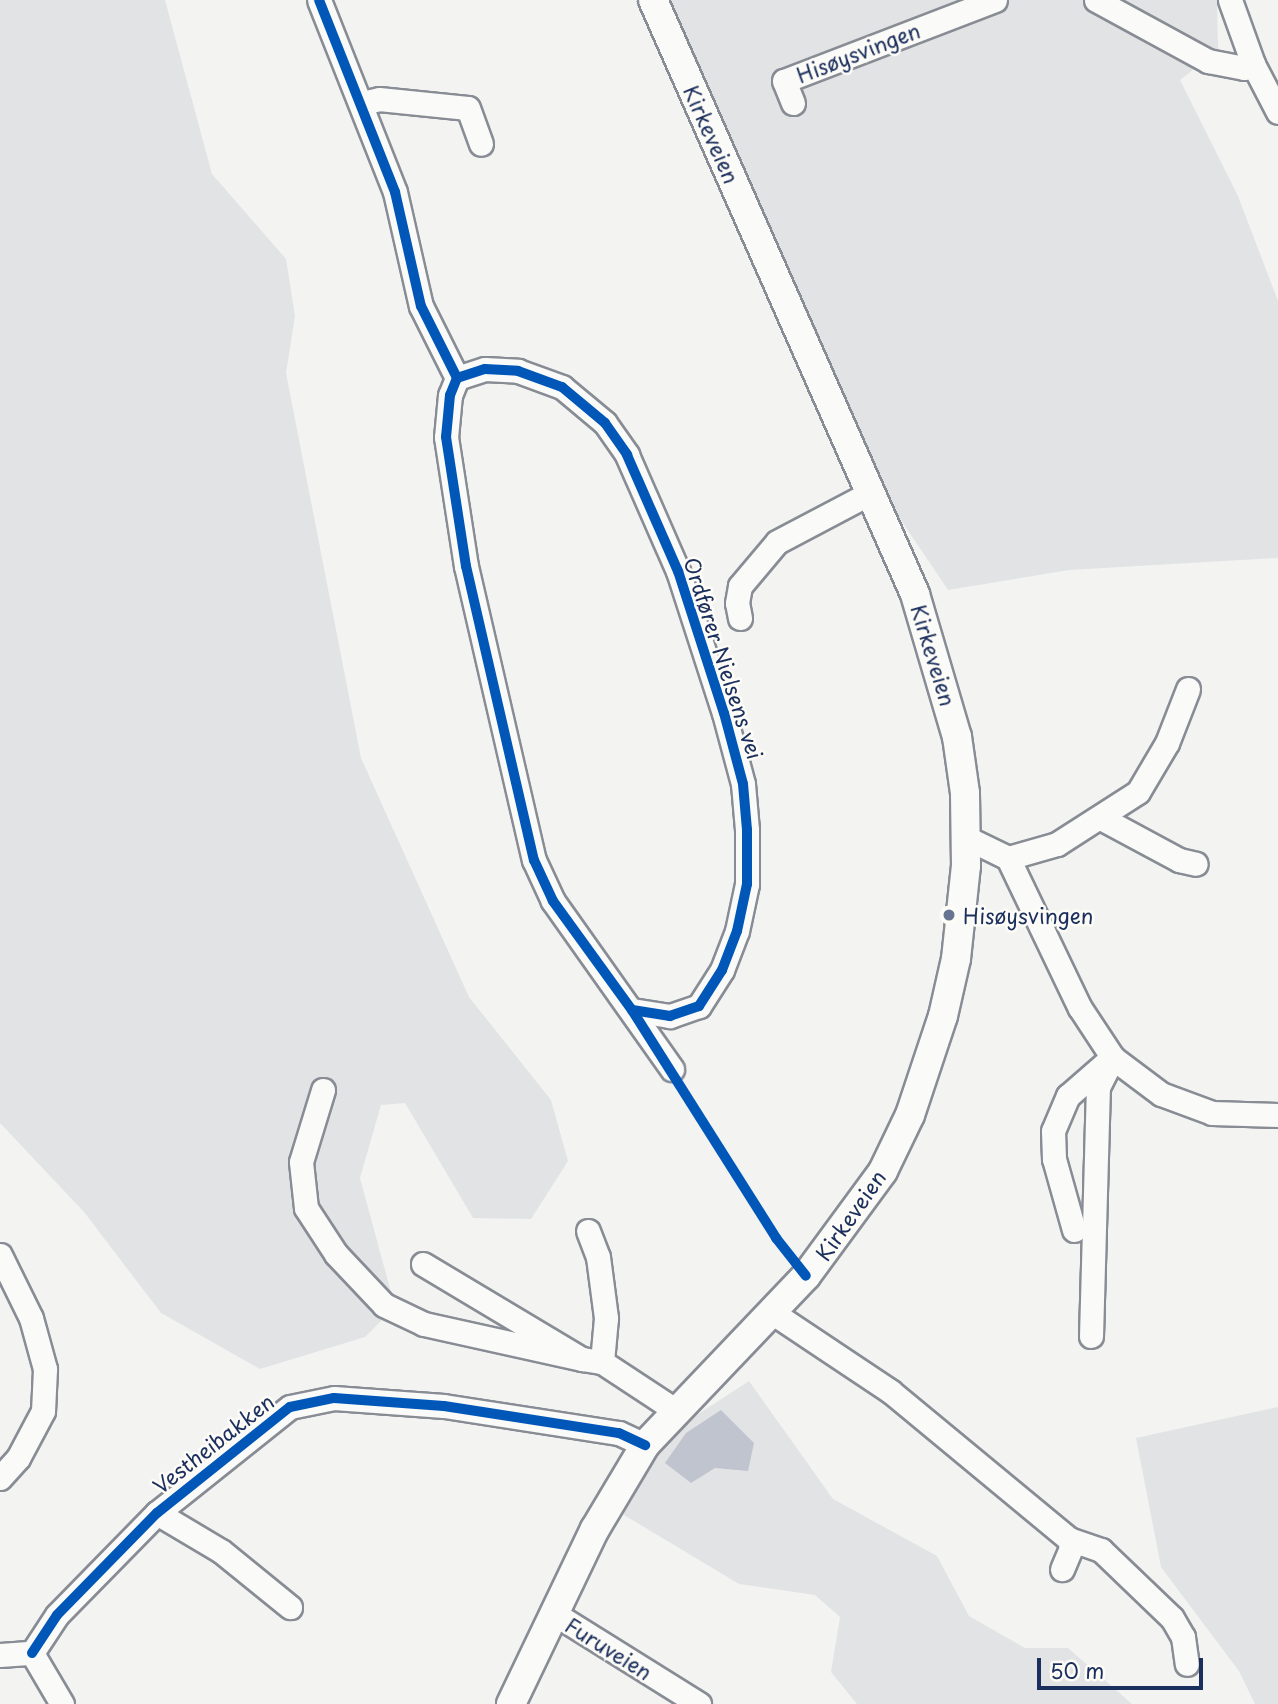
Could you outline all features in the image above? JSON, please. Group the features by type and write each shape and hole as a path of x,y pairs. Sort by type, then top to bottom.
{"main road":[{"name":"Kirkeveien","path":"511,1704 601,1519 645,1445 675,1410 773,1314 843,1231 883,1171 910,1115 943,1016 956,960 967,838 948,694 915,594 653,0"}],"street":[{"path":"318,0 396,192 421,306 457,378 450,395 446,437 466,566 534,860 553,901 672,1069"},
{"name":"Hisøysvingen","path":"793,103 784,81 995,0"},
{"path":"1096,0 1208,61 1244,68 1253,64"},
{"path":"1230,0 1253,64 1278,112"},
{"path":"362,103 379,99 468,108 481,144"},
{"name":"Ordfører Nielsens vei","path":"457,378 485,369 518,371 562,387 605,423 627,455 678,571 724,713 743,784 747,830 747,884 737,931 722,970 699,1006 670,1016 632,1010"},
{"path":"740,618 737,603 740,586 776,542 872,492"},
{"path":"1009,858 1057,845 1138,792 1167,743 1188,689"},
{"path":"1101,818 1179,860 1196,864"},
{"path":"967,838 1009,858 1080,1008 1113,1058 1174,1099 1212,1113 1276,1119"},
{"path":"1074,1230 1054,1159 1053,1131 1060,1110 1080,1082 1113,1058"},
{"path":"1091,1336 1098,1087 1113,1058"},
{"path":"323,1090 301,1162 306,1208 336,1254 384,1305 424,1324 592,1360"},
{"path":"588,1231 598,1257 606,1318 592,1360"},
{"path":"0,1255 31,1318 45,1369 43,1412 19,1458 0,1478"},
{"path":"423,1264 675,1410"},
{"path":"773,1314 890,1391 1069,1539 1101,1550 1172,1618 1183,1637 1187,1664"},
{"name":"Vestheibakken","path":"32,1653 57,1615 157,1513 265,1422 290,1407 334,1398 444,1406 619,1433 645,1445"},
{"path":"157,1513 222,1551 290,1607"},
{"path":"1062,1569 1071,1548 1069,1539"},
{"name":"Furuveien","path":"555,1615 699,1704"},
{"path":"0,1655 32,1653 62,1704"}],"shaded area":[{"path":"0,0 165,0 212,174 286,259 295,316 286,373 361,758 469,997 551,1100 568,1161 531,1219 473,1218 405,1103 381,1105 360,1178 395,1307 365,1337 260,1369 161,1313 84,1212 0,1123"},
{"path":"653,0 1217,0 1218,50 1180,80 1238,196 1278,301 1278,558 1069,570 948,590 876,483"},
{"path":"749,1381 833,1499 937,1556 969,1616 1025,1648 1068,1648 1132,1704 857,1704 831,1672 840,1617 815,1595 739,1584 619,1512 642,1473 686,1422"},
{"path":"1278,1407 1278,1704 1255,1704 1239,1671 1161,1567 1136,1438"},
{"path":"721,1410 754,1443 748,1471 715,1468 691,1483 665,1463 686,1433"}],"cycle path":[{"path":"319,0 395,192 421,306 457,378 450,395 446,437 466,566 534,860 553,901 632,1010 776,1238 806,1276"},
{"path":"457,378 485,369 518,371 562,387 605,423 627,455 678,571 724,713 743,784 747,830 747,884 737,931 722,970 699,1006 670,1016 632,1010"},
{"path":"32,1653 57,1615 157,1513 290,1407 334,1398 444,1406 619,1433 645,1445"}],"place":[{"name":"Hisøysvingen","path":"949,915"}]}
